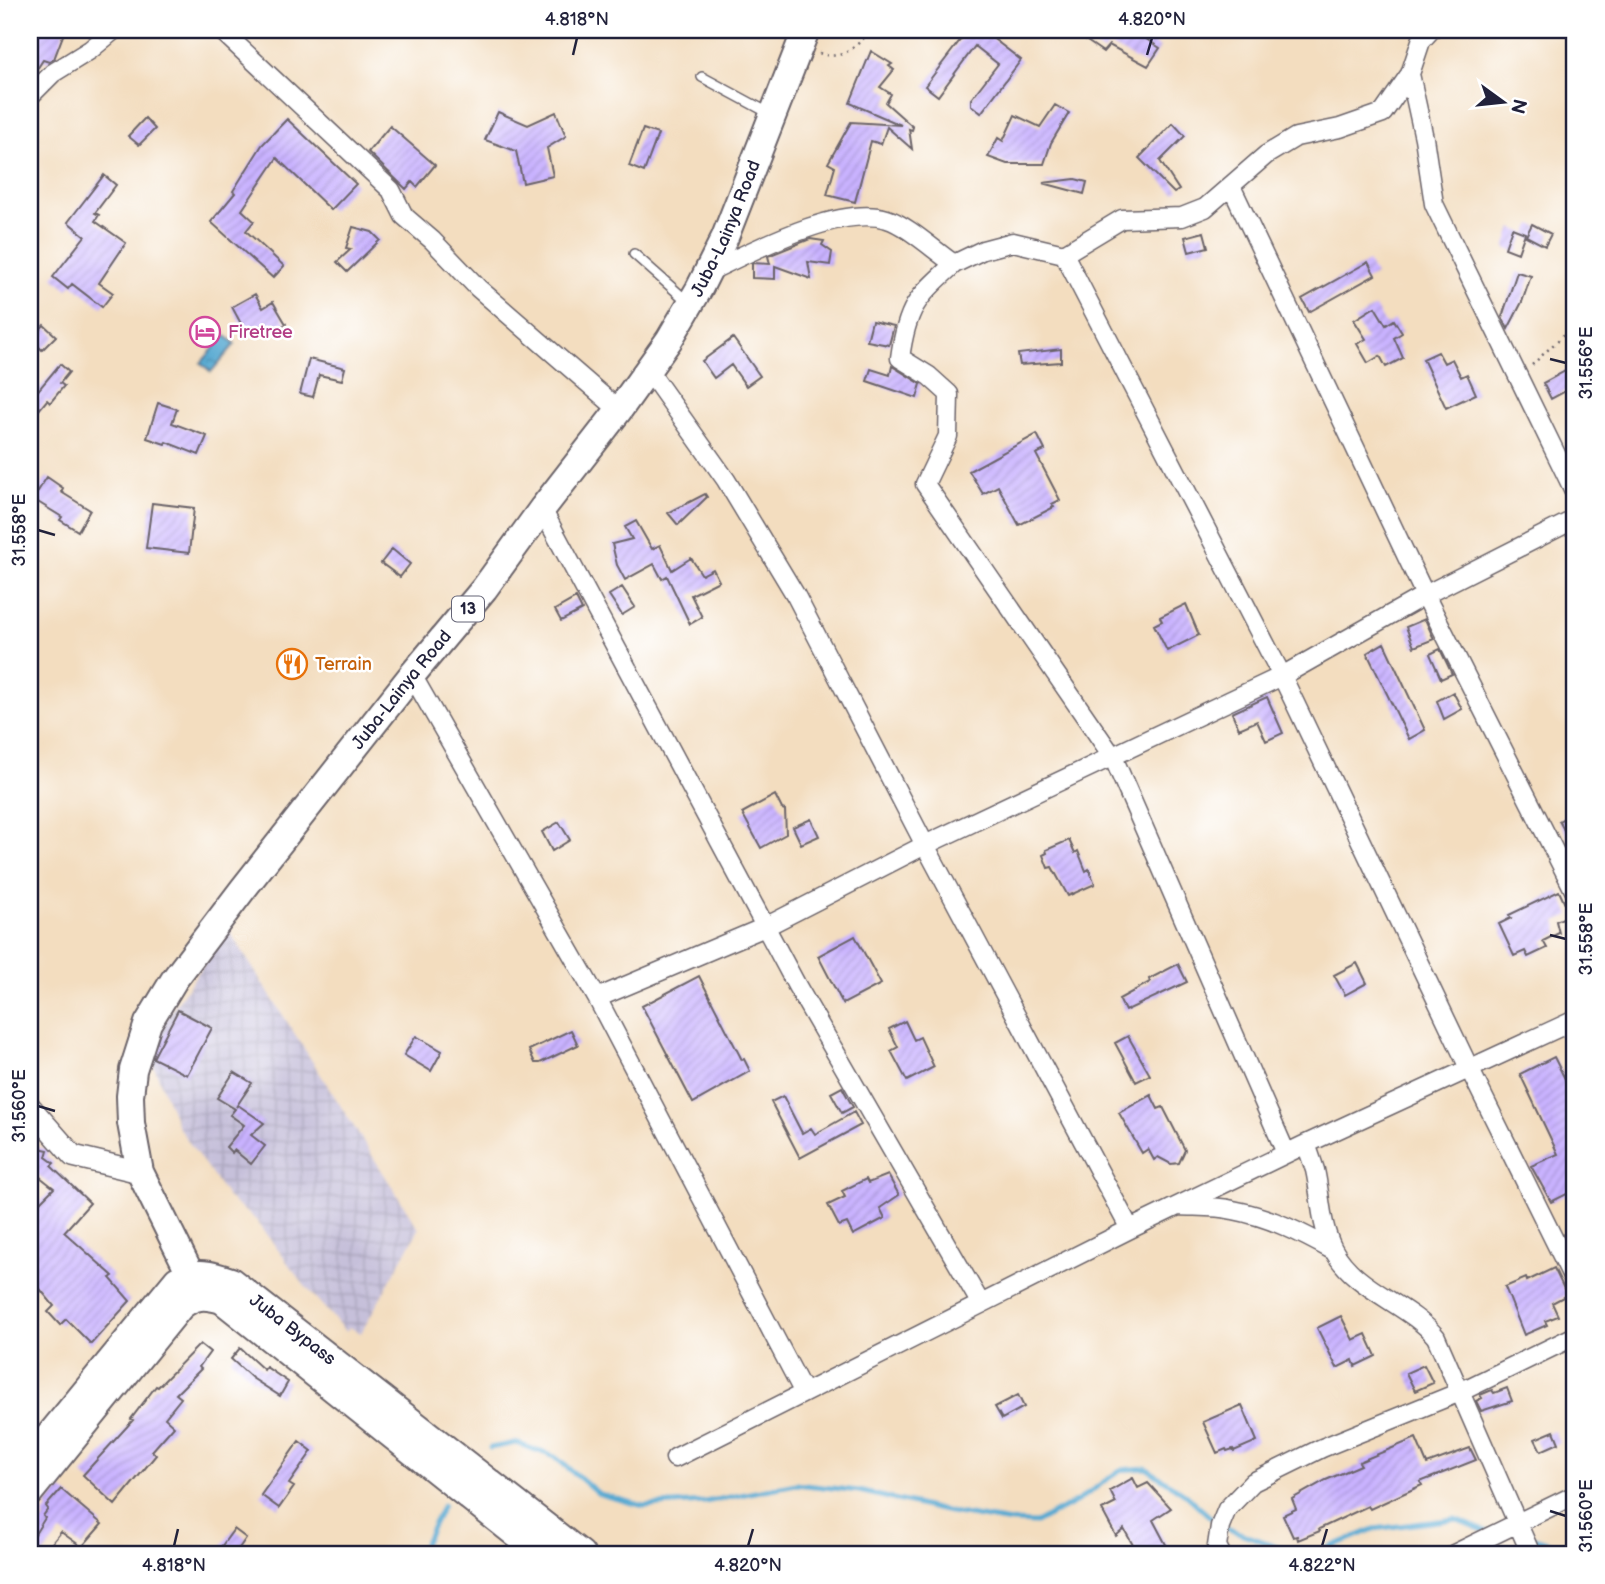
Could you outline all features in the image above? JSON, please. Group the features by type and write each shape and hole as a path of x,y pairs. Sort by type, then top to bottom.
{"main road":[{"name":"Juba-Lainya Road","path":"226,1290 190,1273 140,1172 131,1123 130,1096 133,1070 149,1023 174,980 243,889 412,675 484,589 648,370 691,305 725,237 803,38"},
{"name":"Juba-Lainya Road","path":"140,1172 226,1290"},
{"path":"135,1332 162,1277 166,1256 162,1218"},
{"path":"30,1459 177,1280 190,1273"},
{"name":"Juba Bypass","path":"30,1492 180,1307 190,1298 226,1290"},
{"name":"Juba Bypass","path":"226,1290 541,1554"},
{"name":"Juba Bypass","path":"226,1290 581,1554"}],"street":[{"path":"30,96 53,73 90,50 114,30"},
{"path":"221,30 391,190 404,216 432,240 478,288 620,410"},
{"path":"1286,1153 1113,757 925,484 948,436 949,394 929,376 900,358 902,338 904,327 919,296 954,264 982,250 1013,242 1064,254 1122,219 1182,217 1205,208 1266,155 1296,137 1340,128 1383,113 1410,75 1421,41 1431,30"},
{"path":"1410,75 1424,138 1434,204 1575,493"},
{"path":"1231,186 1425,595 1575,892"},
{"path":"708,272 793,232 852,217 886,219 908,230 954,264"},
{"path":"1064,254 1282,676 1469,1070 1575,1282"},
{"path":"648,370 726,480 796,596 925,845 1130,1229"},
{"path":"542,509 765,927 981,1304"},
{"path":"597,998 765,927 925,845 1282,676 1425,595 1575,519"},
{"path":"412,675 597,998 804,1393"},
{"path":"675,1458 1177,1206 1575,1020"},
{"path":"31,1112 73,1156 140,1172"},
{"path":"1306,1144 1314,1168 1323,1225 1334,1251"},
{"path":"1177,1206 1231,1209 1300,1231 1334,1251 1356,1276 1425,1324 1436,1337 1531,1554"},
{"path":"1221,1554 1217,1546 1220,1526 1227,1509 1253,1482 1356,1434 1460,1392 1575,1336"},
{"path":"1454,1554 1575,1495"}],"lane":[{"path":"702,77 773,116"},
{"path":"634,254 691,305"}],"path":[{"path":"803,38 825,55 839,57 852,50 872,30"},
{"path":"1522,383 1531,366 1575,324"}],"shaded area":[{"path":"228,929 419,1229 361,1333 349,1327 346,1332 304,1285 256,1220 229,1199 178,1127 150,1056 156,1035"}],"water":[{"path":"225,335 235,344 211,372 201,363"}],"building":[{"path":"30,30 65,30 54,59 49,62 43,60 30,80"},
{"path":"968,30 982,30 1021,60 981,113 971,105 971,99 998,64 975,46 938,96 925,86"},
{"path":"1071,30 1132,30 1160,48 1148,66 1109,45 1103,52"},
{"path":"871,51 892,64 889,66 894,70 880,87 891,94 886,103 913,127 912,130 909,129 912,149 887,127 881,144 871,141 855,202 827,195 835,167 828,163 851,122 901,125 850,103"},
{"path":"1055,105 1069,113 1051,143 1044,164 1007,164 988,157 998,138 1003,141 1015,115 1040,127"},
{"path":"498,112 528,125 556,112 566,136 547,148 553,176 523,183 516,151 485,140"},
{"path":"145,118 155,129 139,145 128,136"},
{"path":"287,119 356,184 331,210 277,158 242,210 254,221 246,231 284,266 273,278 211,222 235,193 233,191 262,145"},
{"path":"1173,123 1185,136 1160,161 1179,190 1174,193 1139,158"},
{"path":"390,126 435,165 417,187 412,182 406,189 368,152"},
{"path":"643,129 658,134 644,172 629,166"},
{"path":"104,175 116,185 95,213 99,215 95,221 126,243 99,283 113,293 102,307 72,284 68,289 53,277 85,236 68,222"},
{"path":"1075,179 1087,182 1084,194 1043,183"},
{"path":"1532,224 1551,234 1545,246 1526,236"},
{"path":"353,227 372,232 380,240 347,272 337,262 351,249 346,248"},
{"path":"1512,228 1525,233 1518,253 1505,248"},
{"path":"1204,232 1208,247 1189,252 1185,237"},
{"path":"810,239 824,241 822,245 832,252 830,265 808,262 811,279 775,266 775,279 752,278 752,263 770,264 768,256"},
{"path":"1368,262 1375,275 1309,312 1302,299"},
{"path":"1517,272 1531,276 1508,329 1502,317"},
{"path":"255,294 263,308 273,302 286,324 266,336 260,326 246,333 232,307"},
{"path":"1375,307 1386,325 1394,320 1402,333 1394,338 1403,358 1386,367 1380,356 1368,363 1357,344 1366,339 1354,320"},
{"path":"872,321 894,326 889,345 867,341"},
{"path":"44,325 56,336 42,350 31,339"},
{"path":"733,338 760,376 746,386 731,365 714,378 702,361"},
{"path":"1061,349 1061,362 1020,365 1018,354"},
{"path":"1438,352 1444,363 1452,359 1461,377 1467,374 1476,394 1446,408 1423,359"},
{"path":"309,359 345,368 342,380 319,375 313,397 300,394"},
{"path":"60,364 69,372 60,383 64,386 50,403 47,400 30,421 30,400"},
{"path":"892,366 921,384 917,398 867,381 871,369 890,375"},
{"path":"1565,371 1573,387 1551,399 1543,383"},
{"path":"158,403 177,409 172,423 207,436 199,455 166,442 165,444 147,438"},
{"path":"1037,434 1045,450 1036,454 1060,500 1052,504 1054,507 1019,525 998,486 983,494 969,471"},
{"path":"47,477 63,488 61,492 90,510 78,531 60,520 62,517 33,499"},
{"path":"705,494 707,497 678,525 668,513"},
{"path":"152,503 194,508 189,553 146,548"},
{"path":"636,521 652,549 660,545 672,570 691,558 702,575 713,569 719,581 691,595 702,617 690,624 667,576 662,579 654,564 625,580 617,565 612,544 632,539 625,527"},
{"path":"392,549 410,564 400,577 381,563"},
{"path":"622,587 635,607 622,615 609,595"},
{"path":"576,598 582,610 561,621 555,610"},
{"path":"1186,604 1199,635 1167,651 1154,625 1162,621 1160,617"},
{"path":"1425,619 1434,639 1414,647 1406,627"},
{"path":"1384,643 1425,730 1409,739 1367,653"},
{"path":"1440,649 1452,674 1441,679 1430,654"},
{"path":"1453,692 1462,709 1444,719 1437,701"},
{"path":"1267,697 1283,733 1266,741 1257,721 1239,729 1232,713"},
{"path":"775,795 785,810 786,834 761,848 742,813"},
{"path":"1575,812 1575,850 1559,821"},
{"path":"811,819 819,836 801,844 793,827"},
{"path":"559,822 570,840 552,851 542,832"},
{"path":"1069,840 1075,853 1078,851 1086,871 1089,869 1095,884 1068,896 1052,867 1048,868 1043,855 1047,853 1046,850"},
{"path":"1559,891 1570,915 1556,921 1559,933 1543,941 1547,948 1528,957 1525,951 1514,956 1499,924 1511,918 1509,915"},
{"path":"855,936 881,984 843,1004 818,956"},
{"path":"1357,963 1367,983 1345,995 1334,975"},
{"path":"1178,964 1187,982 1125,1011 1119,999"},
{"path":"699,976 750,1071 693,1103 642,1006"},
{"path":"178,1010 212,1028 187,1075 153,1058"},
{"path":"905,1021 914,1040 920,1037 934,1067 907,1081 891,1051 898,1047 889,1029"},
{"path":"571,1030 578,1045 535,1063 529,1050"},
{"path":"416,1036 442,1051 431,1071 404,1055"},
{"path":"1128,1036 1150,1075 1136,1082 1115,1043"},
{"path":"1554,1057 1575,1099 1575,1190 1551,1202 1531,1166 1558,1154 1520,1074"},
{"path":"234,1072 252,1083 236,1107 238,1105 264,1123 251,1135 265,1146 251,1164 226,1147 244,1125 230,1115 235,1109 217,1098"},
{"path":"842,1087 853,1107 842,1113 831,1093"},
{"path":"1151,1095 1158,1109 1163,1107 1185,1150 1179,1163 1171,1164 1158,1157 1154,1160 1148,1149 1142,1153 1119,1113"},
{"path":"783,1096 802,1133 811,1128 815,1134 854,1112 861,1125 800,1158 771,1102"},
{"path":"30,1146 48,1150 46,1157 54,1163 51,1166 90,1203 64,1232 113,1276 110,1278 130,1301 91,1344 66,1319 60,1325 48,1312 54,1306 36,1284 30,1290 30,1212 54,1188 30,1169"},
{"path":"888,1175 899,1195 880,1208 885,1218 853,1235 847,1223 839,1226 828,1205 845,1197 842,1191 866,1179 868,1183"},
{"path":"1554,1268 1567,1295 1552,1303 1558,1316 1545,1321 1547,1325 1524,1335 1505,1287 1526,1278 1527,1281"},
{"path":"1341,1316 1353,1340 1366,1334 1376,1356 1355,1366 1353,1360 1337,1368 1317,1328"},
{"path":"200,1344 210,1352 199,1367 201,1369 176,1394 181,1398 165,1418 174,1426 152,1451 156,1455 115,1505 83,1475 133,1420 131,1419 156,1386 158,1387"},
{"path":"240,1348 264,1370 266,1367 288,1382 280,1396 252,1378 231,1359"},
{"path":"1424,1365 1433,1383 1415,1391 1406,1373"},
{"path":"1507,1388 1512,1401 1481,1411 1476,1401 1482,1398 1480,1395"},
{"path":"1018,1395 1024,1407 1002,1419 995,1407"},
{"path":"1242,1405 1257,1441 1234,1451 1226,1449 1217,1453 1203,1422"},
{"path":"1554,1431 1559,1443 1541,1451 1535,1439"},
{"path":"1416,1438 1427,1464 1470,1448 1476,1460 1420,1482 1422,1485 1370,1509 1368,1506 1319,1529 1320,1531 1298,1540 1297,1536 1293,1537 1283,1515 1296,1509 1292,1499 1361,1465 1359,1462"},
{"path":"299,1441 312,1451 289,1484 294,1487 279,1508 261,1495"},
{"path":"1133,1478 1138,1488 1148,1483 1171,1508 1153,1520 1171,1554 1138,1554 1124,1529 1116,1536 1102,1510 1116,1503 1110,1491"},
{"path":"61,1489 102,1524 82,1547 61,1532 43,1554 30,1554 30,1542 45,1518 43,1516 48,1509 46,1506"},
{"path":"234,1529 246,1538 235,1554 216,1554"}],"waterway":[{"path":"490,1448 516,1443 555,1457 599,1494 644,1506 705,1502 796,1484 859,1491 944,1511 1011,1522 1036,1523 1079,1500 1120,1470 1146,1468 1185,1494 1220,1526 1299,1554"},
{"path":"419,1554 443,1505"},
{"path":"1306,1554 1323,1550 1374,1529 1455,1519 1488,1532"},
{"path":"1528,1536 1575,1551"}],"place":[{"name":"Firetree","path":"205,332"},
{"name":"Terrain","path":"292,664"}]}
